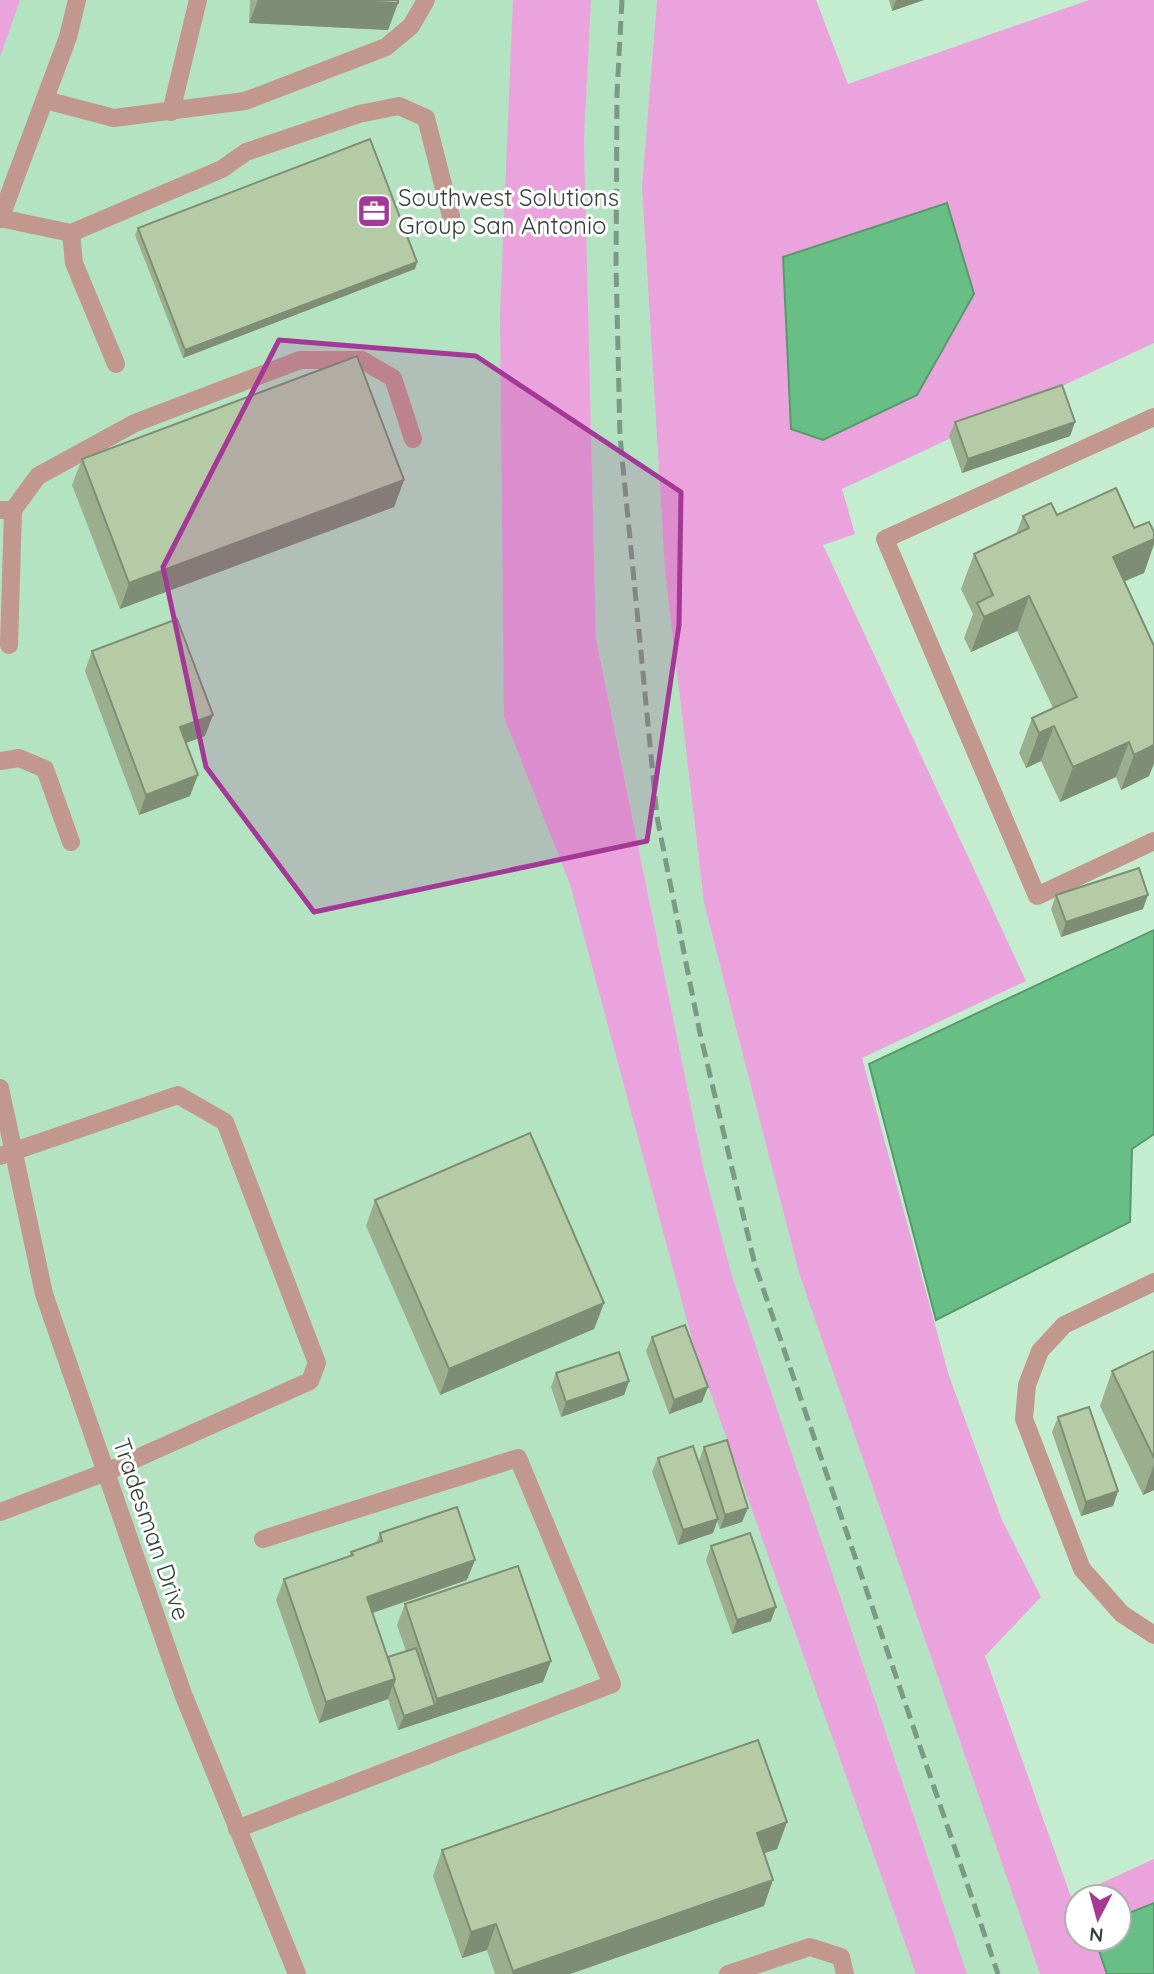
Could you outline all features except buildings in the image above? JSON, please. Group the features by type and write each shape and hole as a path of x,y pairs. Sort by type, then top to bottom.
{"street":[{"path":"77,0 68,37 0,218 71,233 222,169 246,152 359,114 399,106 426,118 451,216"},
{"path":"171,112 198,0"},
{"path":"45,100 114,118 245,101 386,47 411,26 426,0"},
{"path":"71,233 74,263 116,364"},
{"path":"9,645 6,510 38,476 135,423 300,360 362,360 393,378 413,439"},
{"path":"1154,417 885,539 1037,896 1154,841"},
{"path":"0,761 19,758 45,769 71,842"},
{"name":"Tradesman Drive","path":"0,1088 7,1154 44,1294 183,1694 297,1974"},
{"path":"0,1513 106,1472 310,1381 317,1363 225,1122 178,1096 7,1154"},
{"path":"1154,1282 1064,1325 1040,1351 1027,1385 1024,1419 1082,1569 1122,1614 1154,1635"},
{"path":"237,1829 611,1684 517,1458 262,1539"},
{"path":"728,1974 810,1947 841,1957 845,1974"}],"highlighted area":[{"path":"279,340 476,356 681,492 679,625 647,841 314,912 206,767 163,567"}],"shaded area":[{"path":"0,0 545,0 530,707 724,1249 704,1170 596,639 584,138 591,0 657,0 642,187 665,571 704,903 799,1273 1040,1974 0,1974"},
{"path":"0,0 20,0 0,57"},
{"path":"513,0 591,0 584,139 596,639 704,1170 731,1273 967,1974 916,1974 693,1343 570,884 504,717 500,314"},
{"path":"657,0 816,0 848,84 1089,0 1154,0 1154,343 842,489 855,534 823,545 1026,981 862,1058 949,1376 1002,1520 1041,1597 985,1656 1066,1883 1063,1883 1063,1953 1133,1953 1133,1883 1102,1883 1154,1859 1154,1974 1040,1974 799,1273 704,903 665,571 642,187"},
{"path":"947,203 974,294 917,395 823,440 791,429 783,257"},
{"path":"1154,930 1154,1134 1132,1149 1130,1222 936,1320 869,1064"},
{"path":"1154,1903 1154,1974 1107,1974 1100,1953 1133,1953 1133,1911"}],"railway":[{"path":"622,0 617,94 616,265 620,436 657,817 700,1033 755,1265 998,1974"}],"place":[{"name":"Southwest Solutions Group San Antonio","path":"374,211"}]}
